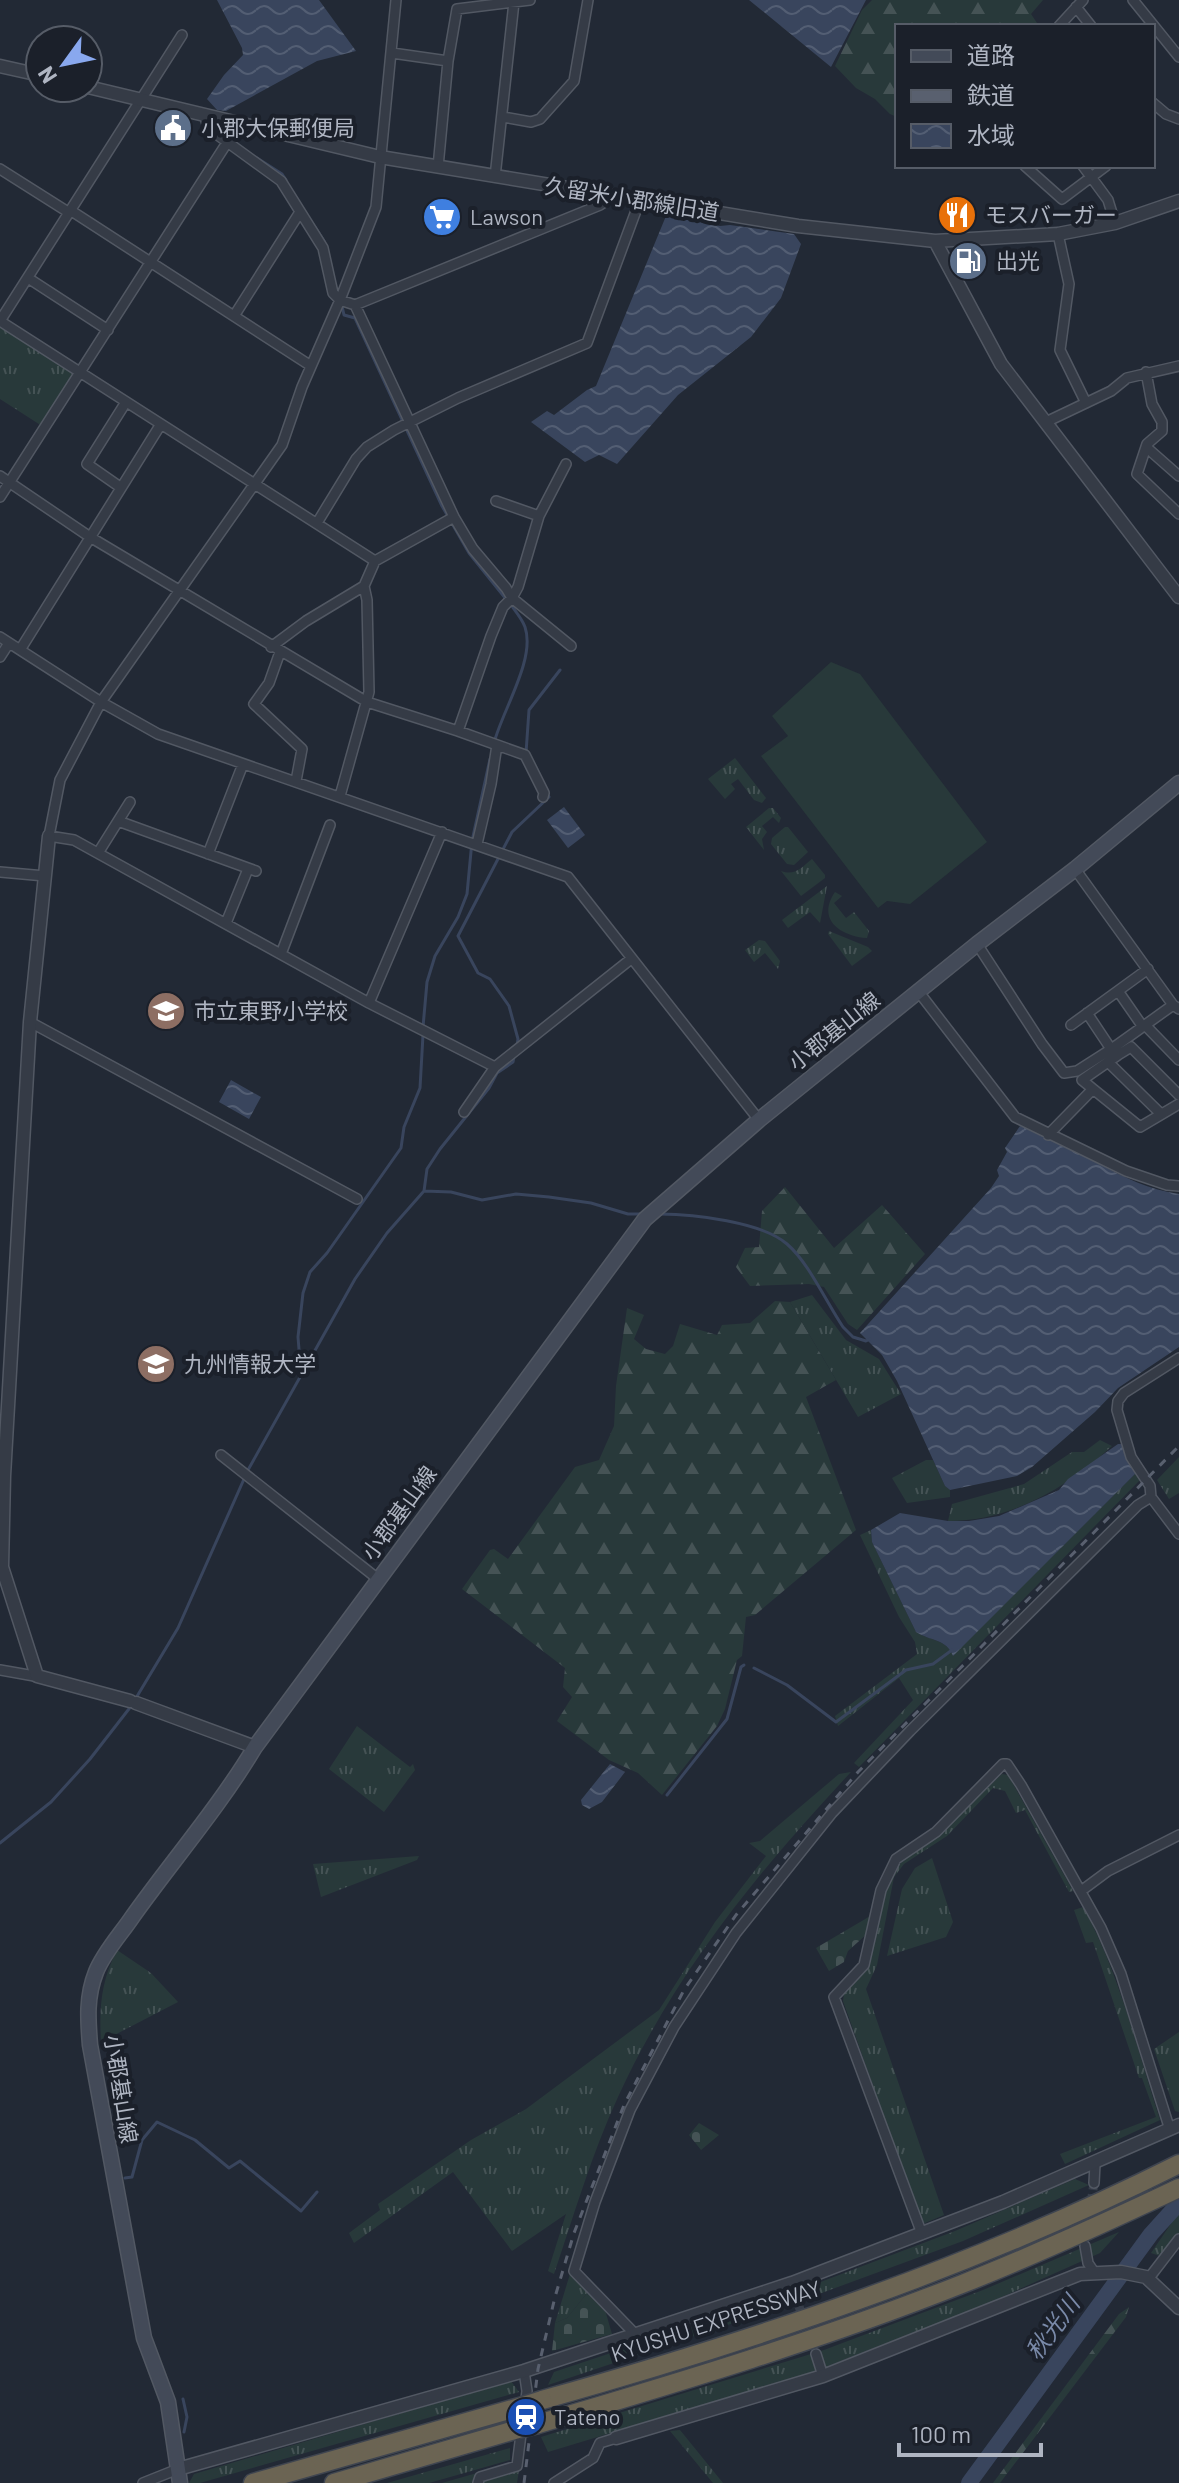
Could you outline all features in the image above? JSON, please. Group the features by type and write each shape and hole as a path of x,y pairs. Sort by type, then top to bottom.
{"highway":[{"name":"KYUSHU EXPRESSWAY","path":"253,2483 523,2406 753,2336 881,2292 1036,2230 1172,2167"},
{"name":"KYUSHU EXPRESSWAY","path":"334,2483 749,2361 878,2316 991,2272 1179,2188"}],"main road":[{"name":"小郡基山線","path":"179,2476 168,2402 144,2338 90,2045 89,1996 100,1963 378,1579 651,1214 759,1120 1179,783"}],"street":[{"path":"255,1747 133,1702 37,1676 2,1567 4,1476 30,1022 49,836 60,780 101,702 282,445 376,207 396,0"},
{"path":"438,167 457,4 530,0"},
{"path":"503,117 531,122 540,119 574,81 588,0"},
{"path":"1133,0 1152,24"},
{"path":"495,177 514,2"},
{"path":"1061,24 1079,4 1090,24"},
{"path":"1155,27 1179,57"},
{"path":"182,35 0,321 375,561"},
{"path":"392,53 448,61"},
{"path":"0,66 24,71"},
{"name":"久留米小郡線旧道","path":"104,91 380,157 798,226 935,241 1058,234 1115,223 1179,201"},
{"path":"1155,105 1179,119"},
{"path":"205,117 208,128 281,181 323,248 333,293 340,300 355,305 600,205 616,195"},
{"path":"0,497 239,124"},
{"path":"1027,168 1062,199 1104,168"},
{"path":"1085,168 1108,200 1115,223"},
{"path":"0,169 311,366"},
{"path":"317,523 356,459 367,447 409,421 587,343 640,200"},
{"path":"234,316 300,212"},
{"path":"1058,234 1069,284 1060,350 1086,403"},
{"path":"935,241 1001,364 1179,597"},
{"path":"28,278 108,330"},
{"path":"355,305 454,517 473,549 512,598 571,646"},
{"path":"1046,422 1111,391 1127,378 1179,366"},
{"path":"1146,372 1152,404 1162,422 1162,431 1146,447 1137,474 1179,514"},
{"path":"120,487 87,464 126,402"},
{"path":"20,650 161,424"},
{"path":"1146,447 1179,476"},
{"path":"458,731 491,636 503,607 512,598 539,516 566,464"},
{"path":"0,476 177,591 367,702 525,755 544,793 543,797"},
{"path":"496,501 539,516"},
{"path":"296,781 302,749 254,704 269,683 276,650 306,621 364,586 375,561 454,517"},
{"path":"340,796 367,702 367,600 364,586"},
{"path":"0,657 5,640 101,702 158,734 568,877 759,1120"},
{"path":"477,844 497,745"},
{"path":"208,854 243,764"},
{"path":"98,853 130,802"},
{"path":"118,821 252,870 226,923"},
{"path":"281,954 330,825"},
{"path":"369,1003 442,832"},
{"path":"49,836 74,840 369,1003 495,1067"},
{"path":"977,944 1064,1073 1077,1071 1114,1051 1144,1026 1176,1007 1075,869"},
{"path":"0,872 45,876"},
{"path":"464,1112 495,1067 631,959"},
{"path":"1071,1025 1148,969"},
{"path":"918,991 1015,1117 1126,1171 1179,1186"},
{"path":"1118,991 1144,1026 1179,1060"},
{"path":"1087,1013 1114,1051"},
{"path":"30,1022 357,1199"},
{"path":"1179,1095 1131,1047 1114,1051 1108,1062 1082,1080 1140,1127 1179,1104"},
{"path":"1108,1062 1161,1114"},
{"path":"1048,1135 1093,1089"},
{"path":"1179,1358 1124,1393 1118,1401 1119,1421 1131,1457 1150,1486 1151,1497 1179,1534"},
{"path":"221,1455 378,1579"},
{"path":"635,2334 574,2271 595,2202 630,2110 674,2027 736,1933 832,1813 910,1731 1138,1505 1151,1497"},
{"path":"0,1670 58,1681"},
{"path":"143,2483 179,2476 793,2287 1095,2164 1174,2127 1121,1974 1101,1928 1007,1764 1003,1764 936,1832 896,1859 889,1870 864,1965 834,1997 922,2234"},
{"path":"1081,1891 1108,1871 1179,1835"},
{"path":"1094,2183 1095,2164"},
{"path":"1146,2277 1179,2239"},
{"path":"1085,2246 1088,2263 1094,2272"},
{"path":"554,2483 593,2458 600,2443 823,2376 1062,2280 1094,2272 1146,2277 1179,2308"},
{"path":"816,2354 823,2376"},
{"path":"478,2483 480,2477 517,2466 527,2391 524,2371"}],"green space":[{"path":"872,0 1043,0 1031,14 1038,24 895,24 895,116 856,88 835,66 862,10"},
{"path":"2,326 74,376 42,426 0,399"},
{"path":"831,662 860,674 987,842 910,904 887,901 878,908 761,756 788,736 772,716"},
{"path":"735,758 766,798 762,803 754,800 738,779 731,784 735,789 725,799 708,779"},
{"path":"773,808 781,818 779,823 773,817 762,826 767,832 762,839 764,850 746,827"},
{"path":"785,827 808,852 794,865 787,864 771,844 772,838"},
{"path":"812,859 825,878 801,896 781,871 794,872"},
{"path":"827,886 820,923 810,912 788,928 782,920"},
{"path":"835,892 842,896 834,903 846,918 854,912 869,931 867,938 848,934 834,925 828,911"},
{"path":"829,931 872,951 852,966 828,934"},
{"path":"759,940 765,941 780,961 778,969 765,953 754,962 745,950"},
{"path":"785,1187 834,1248 882,1205 925,1254 857,1330 848,1324 824,1287 809,1284 750,1286 736,1267 745,1248 759,1247 762,1211"},
{"path":"812,1295 846,1340 879,1359 901,1394 858,1417 790,1302"},
{"path":"775,1301 790,1302 836,1380 806,1397 856,1530 755,1615 746,1617 742,1656 737,1660 725,1709 717,1726 662,1795 638,1773 609,1760 557,1721 572,1697 563,1687 565,1668 462,1589 490,1550 494,1549 508,1559 575,1467 599,1460 614,1426 627,1308 644,1315 634,1339 646,1349 665,1354 673,1346 680,1324 717,1335 722,1325 750,1323"},
{"path":"1100,1440 1112,1446 1076,1475 1037,1499 994,1515 948,1521 952,1504 1024,1484 1072,1452 1084,1452"},
{"path":"1179,1457 1179,1493 1169,1499 1157,1480"},
{"path":"926,1460 933,1460 950,1490 950,1497 907,1503 892,1478"},
{"path":"1136,1473 1140,1480 859,1767 854,1763 913,1700 899,1678 838,1726 835,1716 917,1654 915,1642 899,1617 860,1535 871,1530 872,1542 916,1632 942,1643 953,1655"},
{"path":"357,1726 410,1767 413,1764 415,1770 384,1812 329,1769"},
{"path":"851,1772 752,1885 665,2008 609,2118 554,2274 548,2271 566,2214 512,2251 453,2172 354,2243 349,2233 380,2210 378,2204 471,2140 526,2109 659,2010 715,1922 766,1856 749,1843 760,1841 839,1774"},
{"path":"1002,1774 1008,1775 1073,1891 1069,1892 1025,1810 1016,1813 1005,1791 993,1788 947,1836 904,1864 894,1877 877,1965 866,1989 944,2215 925,2223 921,2221 843,2001 844,1993 869,1965 890,1875 905,1858 938,1835"},
{"path":"419,1856 417,1860 321,1897 313,1864"},
{"path":"932,1858 953,1922 946,1937 887,1956 902,1889 915,1868"},
{"path":"1083,1907 1117,1984 1160,2120 1065,2164 1060,2154 1156,2117 1142,2078 1139,2078 1093,1942 1086,1943 1074,1910"},
{"path":"872,1915 868,1933 848,1951 844,1962 829,1971 816,1948"},
{"path":"117,1950 151,1973 178,2002 101,2042 102,1995"},
{"path":"1179,2032 1179,2112 1175,2111 1154,2049"},
{"path":"699,2123 719,2135 701,2150 689,2135"},
{"path":"1075,2179 1089,2185 963,2241 808,2298 548,2385 554,2372 802,2289 955,2231"},
{"path":"1179,2212 1179,2235 1160,2256 1151,2253"},
{"path":"1119,2232 1100,2253 986,2304 813,2372 548,2452 541,2437 824,2350 983,2290"},
{"path":"570,2274 588,2292 567,2318 555,2323"},
{"path":"588,2292 605,2310 612,2334 552,2351 555,2323 567,2318"},
{"path":"1129,2307 1126,2317 1000,2483 993,2483 1119,2314"},
{"path":"511,2381 519,2392 200,2483 189,2483 194,2474"},
{"path":"680,2430 723,2483 713,2483 670,2431"},
{"path":"510,2448 510,2460 429,2483 387,2483"},
{"path":"519,2470 517,2483 442,2483 477,2473 476,2480"}],"water":[{"path":"217,0 319,0 356,51 317,61 226,111 217,110 207,99 243,55"},
{"path":"749,0 866,0 831,67"},
{"path":"666,216 794,234 801,244 781,298 751,337 678,395 617,464 599,455 585,462 531,422 547,411 554,415 596,386"},
{"path":"564,807 585,835 568,848 547,820"},
{"path":"231,1080 261,1097 249,1119 219,1102"},
{"path":"1020,1126 1137,1182 1179,1194 1179,1347 1118,1388 1032,1467 1017,1476 950,1490 945,1486 897,1381 882,1355 860,1333 991,1188 999,1176 997,1170 1007,1152 1005,1148"},
{"path":"1122,1444 1136,1473 953,1656 947,1646 916,1632 872,1542 871,1530 900,1513 948,1521 999,1516 1059,1490 1068,1479"},
{"path":"610,1764 625,1772 602,1802 589,1809 582,1805 581,1800"}],"waterway":[{"path":"217,123 217,128 225,135"},
{"path":"257,158 286,180"},
{"path":"315,227 324,241"},
{"path":"342,306 344,315 355,318 442,506 469,553 506,599"},
{"path":"494,743 526,654 525,627 511,605"},
{"path":"526,753 529,710 560,670"},
{"path":"423,1027 427,982 435,956 458,917 467,894 472,841 490,759"},
{"path":"517,1045 509,1006 490,979 478,973 458,936 512,832 548,795"},
{"path":"301,1374 298,1337 303,1293 310,1272 327,1253 401,1148 404,1127 420,1088 423,1035"},
{"path":"136,1698 178,1628 248,1470 355,1279 387,1233 424,1191 427,1169 440,1149 489,1088 497,1073 513,1062 514,1057"},
{"path":"424,1191 451,1192 482,1200 516,1194 549,1197 641,1214"},
{"path":"660,1214 726,1221 776,1236 803,1261 843,1327 853,1337 866,1341 870,1339"},
{"path":"754,1668 787,1685 836,1722 906,1670 933,1664 952,1650"},
{"path":"667,1795 727,1719 744,1665"},
{"path":"0,1843 51,1802 132,1705"},
{"path":"125,2178 132,2177 142,2140 157,2122 195,2140 229,2168 240,2161 301,2211 317,2192"},
{"name":"秋光川","path":"969,2483 1151,2234 1179,2203"},
{"path":"183,2399 187,2417 184,2432"}],"tunnel":[{"path":"1087,2230 1094,2183"},
{"path":"794,2292 804,2321"}],"railway":[{"path":"524,2483 538,2369 574,2233 624,2105 684,1990 736,1915 858,1772 1179,1446"}],"place":[{"name":"小郡大保郵便局","path":"173,128"},
{"name":"モスバーガー","path":"957,215"},
{"name":"Lawson","path":"442,217"},
{"name":"出光","path":"968,261"},
{"name":"市立東野小学校","path":"166,1011"},
{"name":"九州情報大学","path":"156,1364"},
{"name":"Tateno","path":"526,2417"}]}
